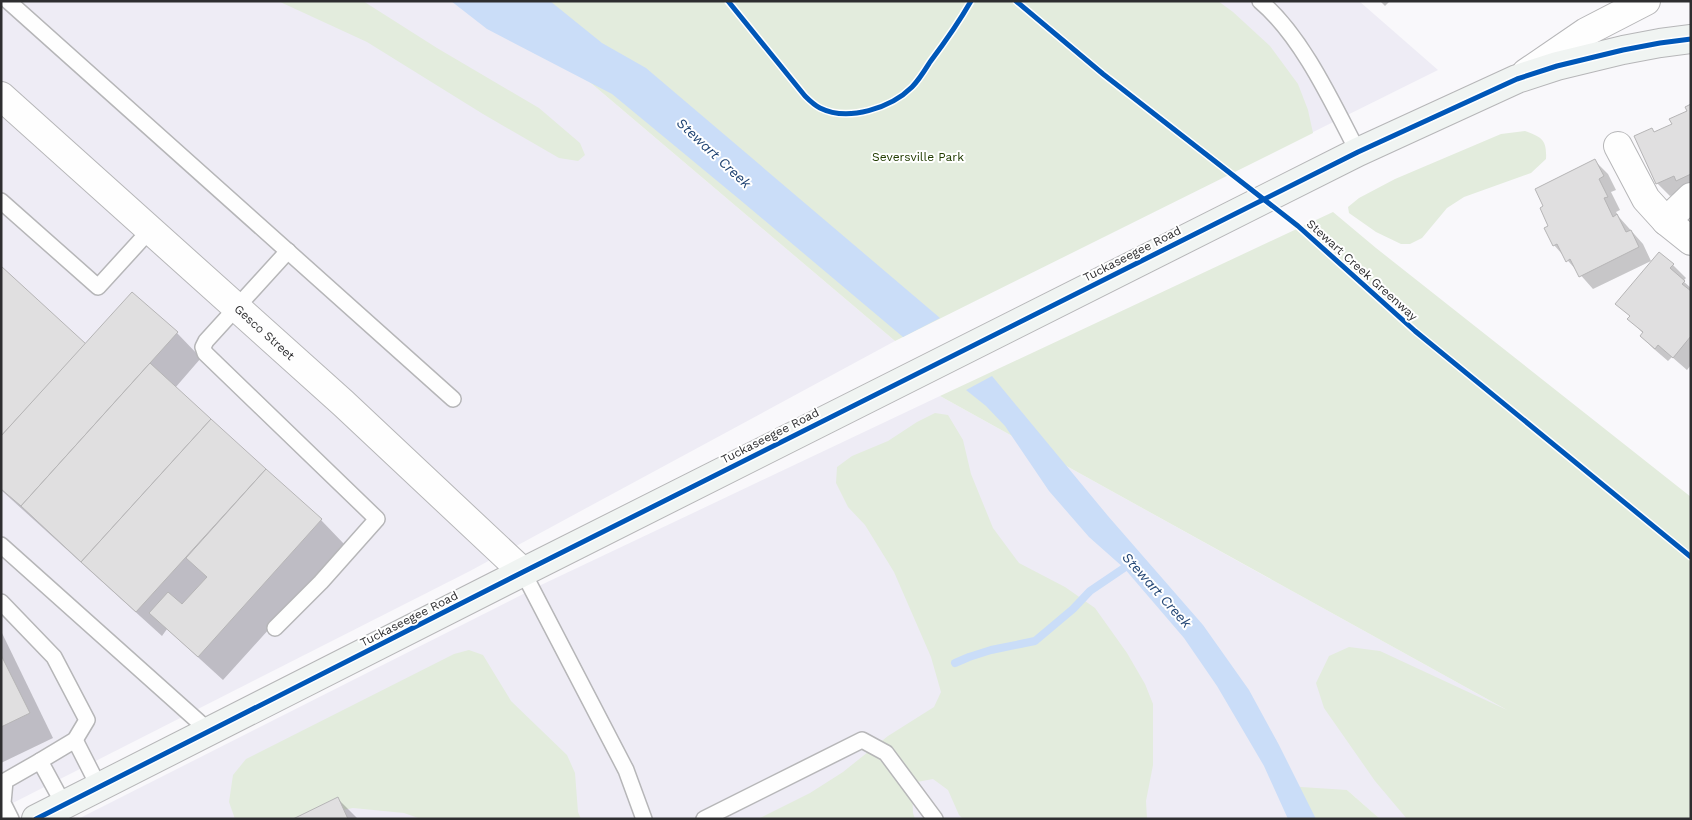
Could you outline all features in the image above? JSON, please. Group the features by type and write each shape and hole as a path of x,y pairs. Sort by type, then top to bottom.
{"main road":[{"name":"Tuckaseegee Road","path":"36,819 1358,152 1517,79 1557,66 1623,50 1691,39"}],"street":[{"path":"1517,79 1586,32 1646,1"},
{"name":"Gesco Street","path":"1,96 343,403 523,572"},
{"path":"1618,146 1646,199 1666,221 1691,241"},
{"path":"1666,221 1691,197"}],"lane":[{"path":"8,1 453,399"},
{"path":"1260,1 1294,38 1358,152"},
{"path":"1,201 98,287 150,230"},
{"path":"275,628 321,582 377,519 205,354 203,347 206,341 288,251"},
{"path":"1,545 209,731"},
{"path":"523,572 626,770 644,819"},
{"path":"1,602 54,657 87,720 75,740 5,781 3,803 11,819"},
{"path":"75,740 99,787"},
{"path":"704,819 862,740 886,753 935,819"},
{"path":"40,761 64,805"}],"shaded area":[{"path":"1,1 494,1 895,341 470,571 1,809"},
{"path":"1099,1 1359,1 1438,70 1279,149"},
{"path":"940,396 1534,725 1572,819 1380,819 1347,790 1300,819 78,819 541,585"}],"green space":[{"path":"278,1 363,1 437,48 539,108 580,143 585,155 578,161 559,158 483,114 367,42"},
{"name":"Seversville Park","path":"494,1 1218,1 1270,46 1298,84 1308,110 1313,133 895,341"},
{"path":"1525,131 1536,135 1542,140 1546,147 1546,159 1531,173 1464,197 1447,208 1422,238 1410,244 1401,244 1376,232 1349,213 1348,207 1359,198 1395,179 1501,134"},
{"path":"1333,212 1691,497 1691,819 1407,819 1375,781 1324,708 1316,683 1329,656 1349,647 1380,651 1507,710 940,396"},
{"path":"935,413 948,415 963,440 971,474 993,528 1019,563 1065,587 1095,608 1127,653 1145,684 1153,704 1153,765 1146,801 1147,819 963,819 959,815 948,790 933,779 917,782 912,788 915,819 758,819 810,793 843,772 888,736 934,707 941,692 931,657 894,572 865,525 848,507 836,483 837,467 852,456 888,441"},
{"path":"469,650 483,655 511,701 567,755 575,773 578,812 581,819 421,819 404,813 353,808 297,819 235,819 229,802 233,775 246,759 454,654"},
{"path":"1286,786 1347,790 1380,819 1300,819"}],"water":[{"name":"Stewart Creek","path":"451,1 550,1 602,43 646,68 940,318 903,337 612,94 487,29"},
{"name":"Stewart Creek","path":"992,376 1108,516 1203,625 1249,690 1316,819 1288,819 1264,766 1217,686 1184,638 1124,568 1089,537 1049,491 1005,426 986,406 966,390"}],"building":[{"path":"1691,104 1691,174 1676,181 1674,176 1656,184 1634,136 1652,128 1654,132 1672,124 1669,119 1687,111 1685,107"},
{"path":"1595,159 1604,176 1599,179 1608,197 1604,198 1613,217 1617,214 1626,232 1631,230 1639,247 1579,277 1570,259 1566,262 1557,244 1553,246 1544,228 1548,226 1540,208 1543,206 1535,189"},
{"path":"1659,252 1674,264 1670,268 1685,281 1682,284 1691,291 1691,336 1673,358 1658,345 1655,349 1640,336 1643,332 1627,319 1630,316 1615,304"},
{"path":"1,266 86,344 1,436"},
{"path":"132,292 178,332 21,506 1,489 1,436"},
{"path":"150,363 211,419 81,562 21,506"},
{"path":"211,419 266,469 136,612 81,562"},
{"path":"266,469 322,519 198,657 149,613 168,592 182,604 207,577 186,558"},
{"path":"1,655 30,713 1,727"},
{"path":"338,797 348,819 293,819"}],"waterway":[{"name":"Stewart Creek","path":"955,663 991,650 1035,641 1073,609 1090,591 1124,568 1129,559"}],"cycle path":[{"path":"728,1 807,98 820,108 843,114 869,111 903,95 919,78 952,32 971,1"},
{"name":"Stewart Creek Greenway","path":"1016,1 1103,74 1298,226 1415,331 1691,557"},
{"path":"36,819 1358,152 1517,79 1557,66 1623,50 1691,39"}]}
